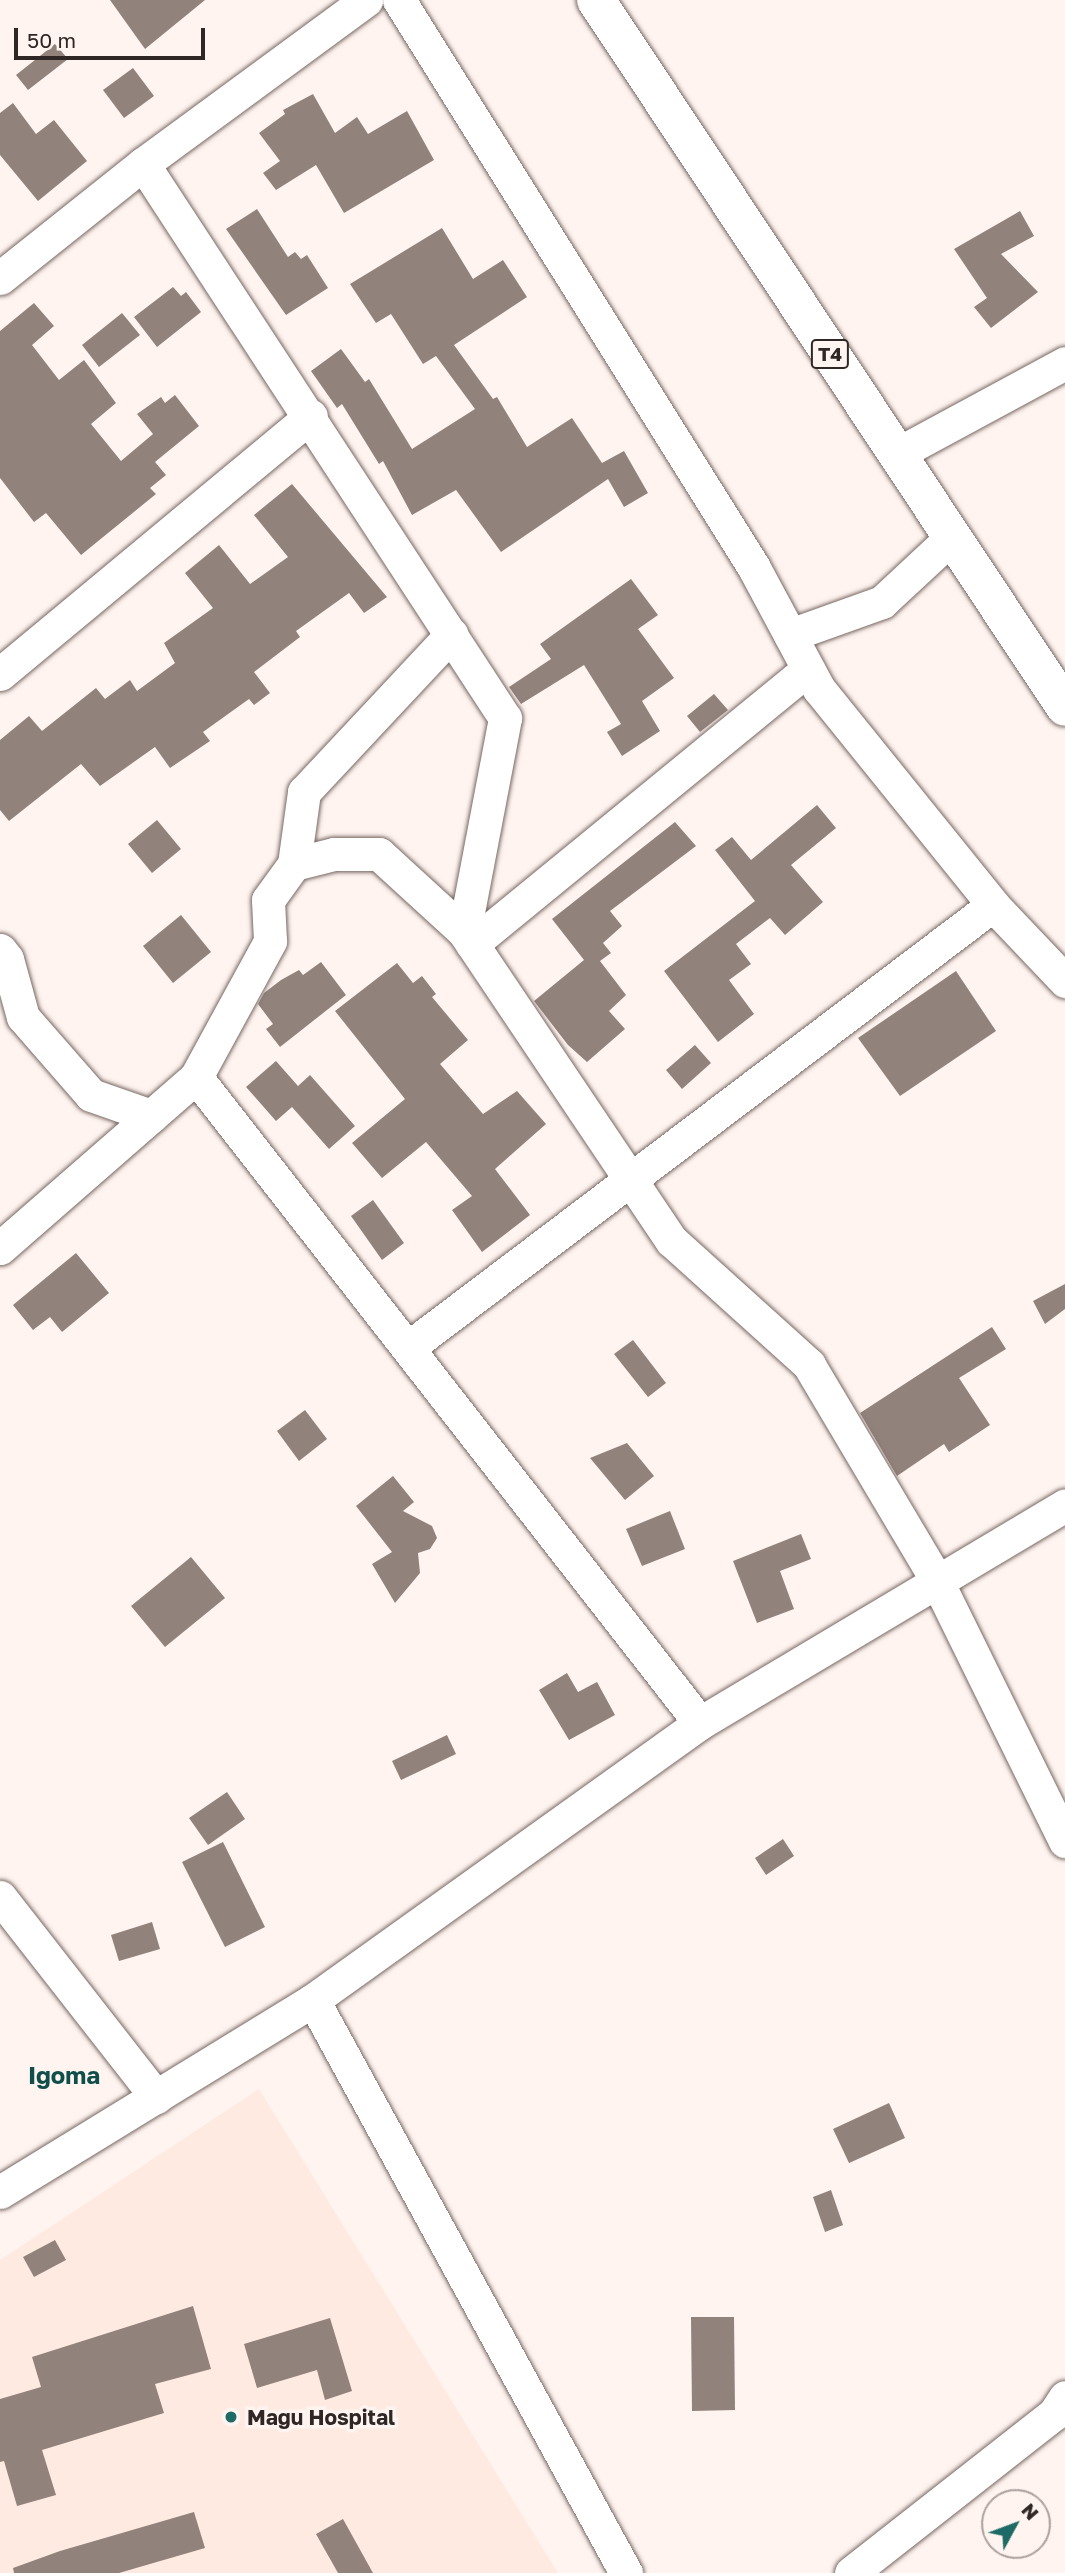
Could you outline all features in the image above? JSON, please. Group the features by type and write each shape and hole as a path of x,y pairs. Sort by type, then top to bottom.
{"highway":[{"name":"T4","path":"596,0 1065,707"}],"street":[{"path":"0,278 143,164 366,0"},
{"path":"399,0 753,566 819,689 993,905 1065,981"},
{"path":"143,164 311,416 505,718 468,938"},
{"path":"897,454 1065,363"},
{"path":"0,674 311,416"},
{"path":"790,635 881,602 952,537"},
{"path":"0,1248 196,1077 270,941 268,900 293,864 304,792 452,634"},
{"path":"468,938 808,669"},
{"path":"293,864 334,854 379,854 468,938 631,1175 672,1241 809,1365 937,1581 1065,1841"},
{"path":"409,1347 631,1175 993,905"},
{"path":"0,950 7,959 23,1017 91,1095 151,1116"},
{"path":"196,1077 700,1723"},
{"path":"0,2192 313,2000 700,1723 1065,1505"},
{"path":"0,1897 156,2097"},
{"path":"313,2000 626,2573"},
{"path":"851,2573 1054,2414 1065,2397"}],"shaded area":[{"name":"Magu Hospital","path":"259,2089 558,2573 0,2573 0,2260"}],"building":[{"path":"110,0 205,0 145,49"},
{"path":"55,44 68,59 28,90 16,75"},
{"path":"133,68 154,96 124,118 103,90"},
{"path":"313,94 335,133 357,117 368,134 407,111 434,160 344,213 316,165 276,190 263,173 280,161 259,133 285,114 283,110"},
{"path":"13,103 36,134 54,120 87,161 38,201 0,155 0,113"},
{"path":"257,209 288,257 295,252 301,259 307,255 328,288 286,315 226,229"},
{"path":"1020,211 1034,236 1001,254 1038,292 991,328 974,307 987,298 954,249"},
{"path":"442,228 473,279 503,260 527,297 454,345 493,399 497,397 527,447 572,418 602,463 624,451 648,493 624,507 608,479 501,552 456,490 412,515 383,461 379,464 342,404 337,408 311,371 341,349 365,382 369,379 412,449 475,409 436,356 423,364 391,314 376,323 350,284"},
{"path":"173,287 181,296 186,292 201,312 157,347 134,317"},
{"path":"34,303 54,326 32,345 59,380 84,360 116,403 91,424 121,461 153,434 137,414 161,397 165,403 175,395 199,426 155,462 166,475 150,488 156,494 81,555 46,513 34,522 0,478 0,331"},
{"path":"122,313 140,335 99,367 82,345"},
{"path":"292,484 387,597 364,613 349,593 296,631 300,637 254,672 270,693 254,705 249,699 203,732 210,741 170,768 155,747 100,786 81,764 9,821 0,810 0,740 29,716 42,731 96,688 105,699 130,680 137,691 175,663 164,643 213,608 185,573 219,545 250,584 288,557 254,515"},
{"path":"631,579 658,615 638,629 674,678 642,701 660,731 622,756 607,732 621,724 584,665 521,704 509,687 551,659 540,644"},
{"path":"714,694 728,710 700,732 687,716"},
{"path":"817,805 836,828 791,865 823,902 785,935 770,918 736,944 751,964 729,980 754,1014 718,1042 664,971 755,901 715,850 732,837 751,860"},
{"path":"157,820 181,849 152,873 128,844"},
{"path":"675,822 696,846 610,911 622,926 603,943 611,953 600,961 626,995 609,1011 625,1029 587,1062 568,1045 534,1001 584,960 552,919"},
{"path":"181,915 211,952 173,983 143,946"},
{"path":"321,962 346,995 280,1047 266,1029 273,1024 258,1004 264,993 281,980 299,970 303,975"},
{"path":"397,963 413,983 422,976 436,994 432,997 468,1040 440,1064 483,1114 517,1091 546,1124 495,1169 530,1215 482,1252 452,1210 472,1196 426,1142 382,1178 352,1143 405,1099 335,1011"},
{"path":"956,971 996,1031 900,1096 858,1038"},
{"path":"695,1045 711,1063 682,1089 666,1070"},
{"path":"276,1061 298,1086 310,1075 355,1126 329,1149 292,1107 276,1121 246,1087"},
{"path":"373,1200 404,1243 382,1260 351,1216"},
{"path":"76,1253 109,1293 62,1332 50,1317 33,1330 13,1305"},
{"path":"1065,1284 1065,1309 1045,1324 1033,1301"},
{"path":"992,1327 1006,1349 959,1378 990,1425 949,1452 944,1444 897,1476 860,1413"},
{"path":"633,1340 666,1383 648,1397 614,1354"},
{"path":"305,1410 327,1439 299,1461 277,1431"},
{"path":"627,1443 654,1476 625,1500 590,1458"},
{"path":"393,1476 414,1502 403,1511 432,1526 437,1538 430,1549 418,1553 420,1573 395,1603 372,1564 392,1552 356,1506"},
{"path":"670,1511 685,1549 642,1566 626,1529"},
{"path":"801,1534 811,1559 780,1571 794,1609 757,1623 733,1561"},
{"path":"191,1557 225,1598 165,1647 131,1606"},
{"path":"567,1673 578,1692 597,1682 615,1715 569,1740 539,1690"},
{"path":"447,1735 456,1754 401,1780 392,1761"},
{"path":"227,1792 245,1819 208,1845 189,1818"},
{"path":"783,1839 794,1856 766,1875 755,1858"},
{"path":"223,1842 265,1927 225,1947 182,1862"},
{"path":"152,1922 160,1949 119,1961 111,1935"},
{"path":"889,2103 905,2138 849,2163 833,2129"},
{"path":"831,2190 843,2225 825,2232 813,2197"},
{"path":"55,2240 66,2260 34,2277 23,2257"},
{"path":"193,2306 211,2369 155,2384 164,2413 42,2450 56,2495 17,2506 4,2461 0,2462 0,2399 41,2387 32,2357"},
{"path":"691,2317 734,2317 735,2410 692,2411"},
{"path":"330,2318 352,2391 325,2400 317,2370 257,2388 244,2344"},
{"path":"194,2512 205,2548 119,2573 14,2573 13,2568 60,2551"},
{"path":"343,2519 373,2573 338,2573 316,2534"}],"place":[{"name":"Magu Hospital","path":"231,2417"}],"district":[{"name":"Igoma","path":"64,2075"}]}
